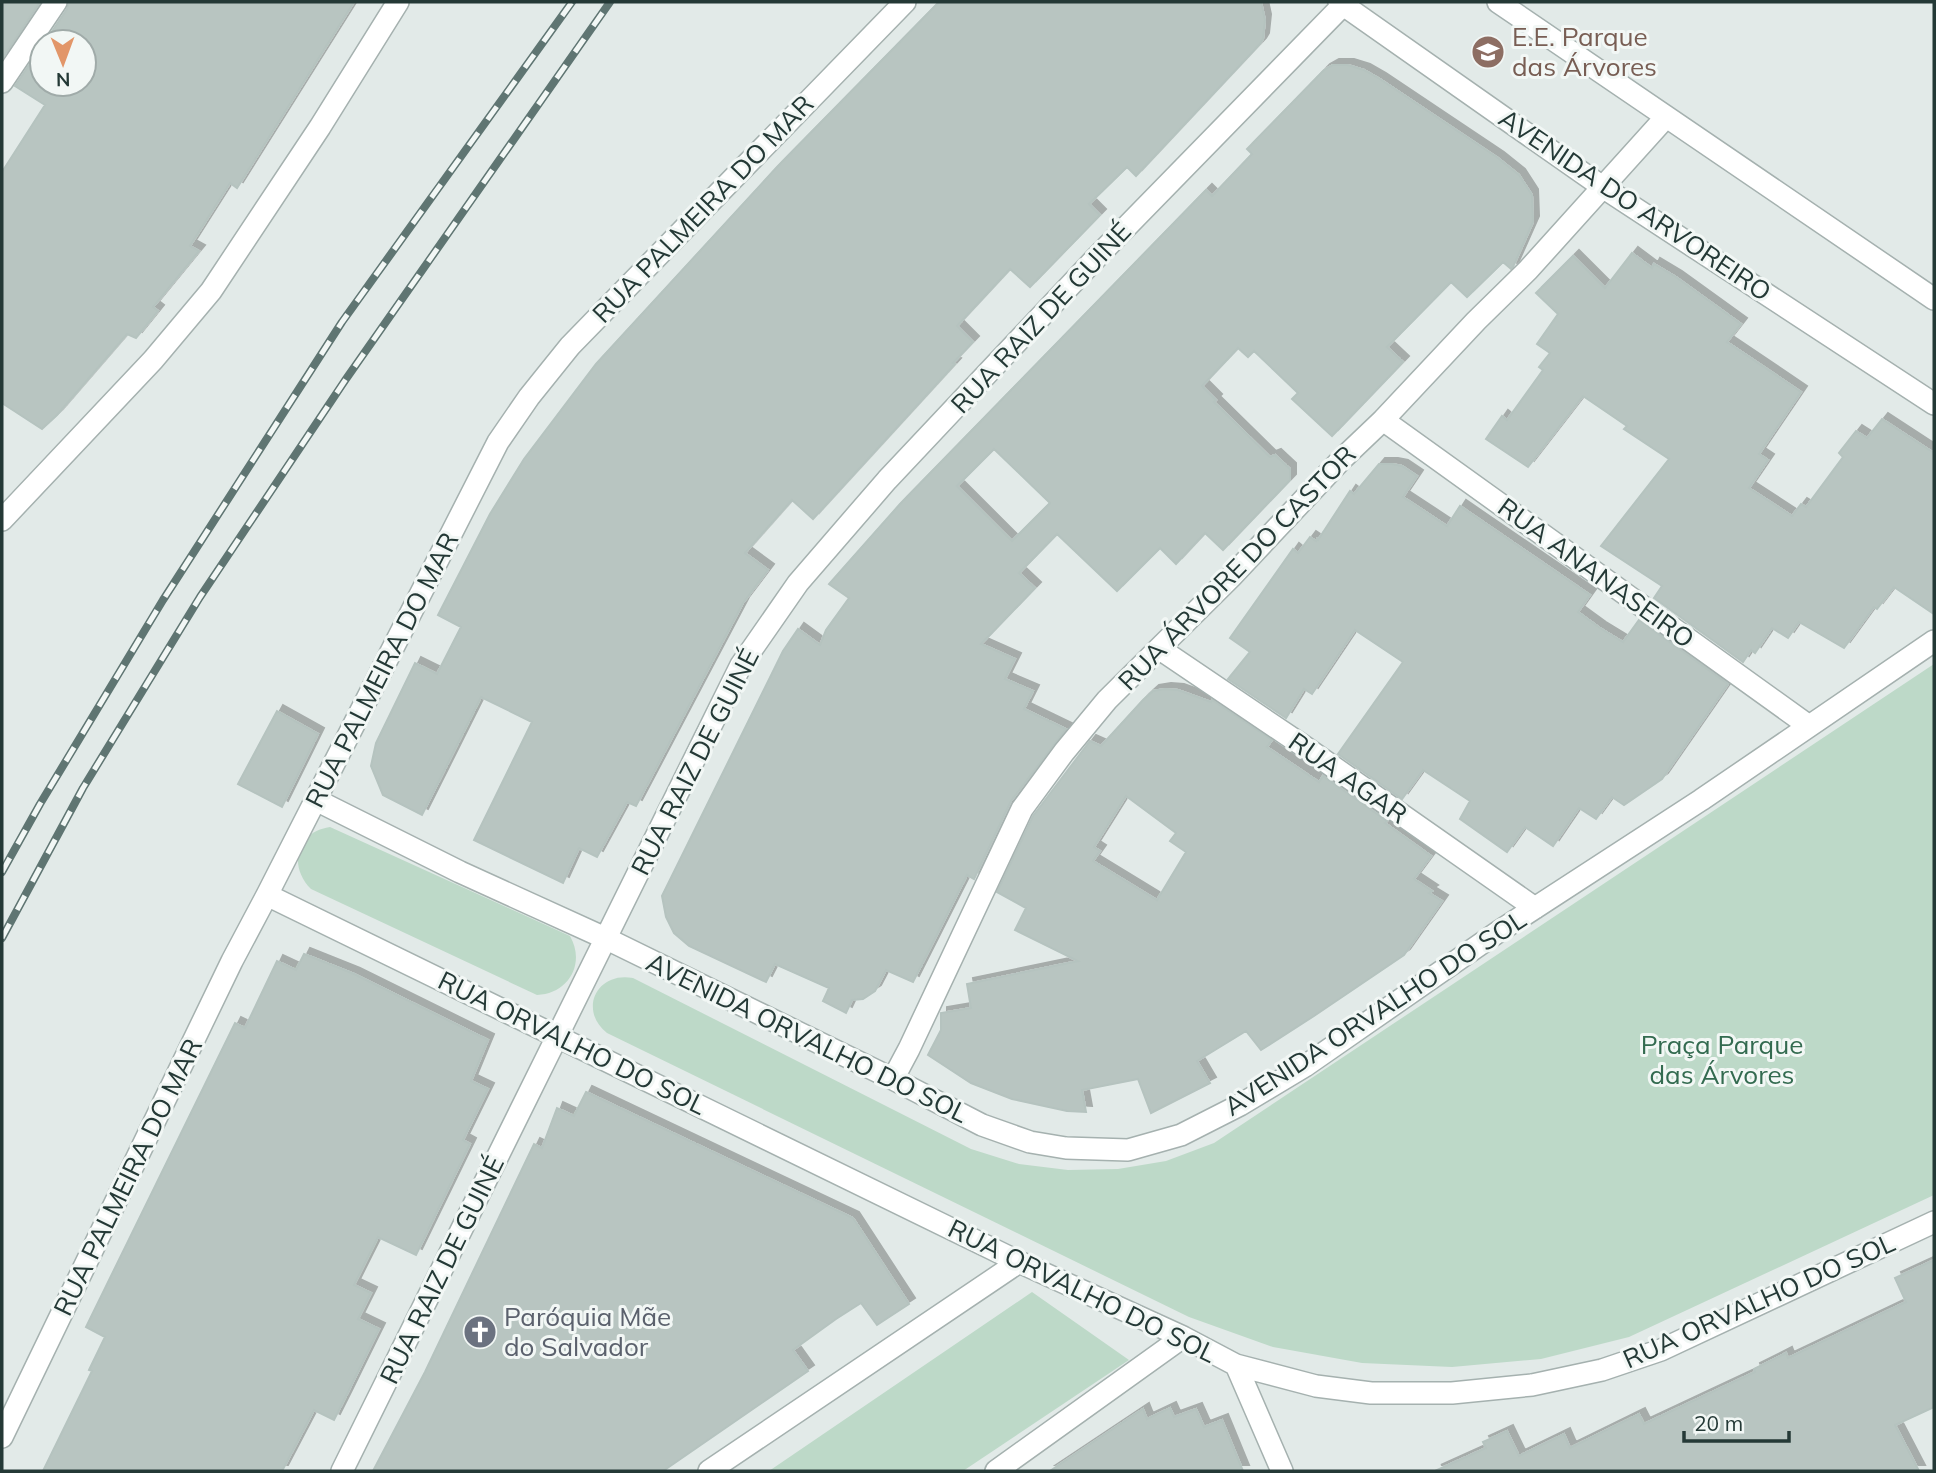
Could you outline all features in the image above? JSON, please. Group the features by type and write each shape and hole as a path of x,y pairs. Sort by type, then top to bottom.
{"street":[{"path":"2,82 56,2"},
{"path":"2,520 153,360 211,291 320,127 398,2"},
{"name":"RUA PALMEIRA DO MAR","path":"2,1437 232,961 498,442 569,346 905,2"},
{"path":"1498,2 1934,299"},
{"name":"AVENIDA DO ARVOREIRO","path":"1341,3 1604,188 1934,404"},
{"name":"RUA RAIZ DE GUINÉ","path":"342,1471 741,665 798,583 887,480 1341,3"},
{"name":"RUA ÁRVORE DO CASTOR","path":"893,1079 1022,809 1064,752 1107,700 1231,577 1341,460 1528,270 1666,117"},
{"name":"RUA ANANASEIRO","path":"1383,420 1809,726"},
{"name":"AVENIDA ORVALHO DO SOL","path":"316,800 460,872 605,938 982,1125 1030,1142 1066,1148 1128,1150 1181,1135 1240,1105 1305,1066 1535,908 1934,641"},
{"name":"RUA AGAR","path":"1160,649 1535,908"},
{"name":"RUA ORVALHO DO SOL","path":"267,895 1019,1262 1183,1337 1237,1365 1316,1386 1371,1393 1452,1392 1532,1385 1602,1370 1661,1350 1934,1222"},
{"path":"709,1471 1019,1262"},
{"path":"996,1471 1183,1337"},
{"path":"1237,1365 1282,1471"}],"green space":[{"name":"Praça Parque das Árvores","path":"1934,664 1934,1195 1629,1337 1541,1359 1452,1367 1362,1363 1273,1347 1189,1317 607,1033 598,1024 594,1014 593,1004 601,986 620,977 633,978 971,1149 1019,1164 1068,1170 1118,1169 1166,1161 1214,1143"},
{"path":"330,827 570,936 576,957 571,976 557,989 537,995 311,889 299,870 299,851 309,836"},
{"path":"1032,1292 1129,1360 963,1471 769,1471"}],"building":[{"path":"2,2 40,2 2,59"},
{"path":"69,2 354,2 237,188 230,183 190,246 199,251 153,307 158,311 136,338 127,334 42,429 2,403 2,172 45,105 34,98 98,98 98,28 54,28"},
{"path":"939,2 1261,2 1265,20 1260,44 1136,176 1127,167 1089,204 1100,215 1030,287 1010,269 957,326 973,342 813,519 792,500 745,553 768,570 743,603 636,806 627,802 597,857 579,848 563,883 474,840 532,722 481,697 422,815 383,795 371,766 376,743 415,663 437,674 461,627 438,615 490,514 524,459 596,364 777,167"},
{"path":"1333,65 1348,65 1364,70 1498,158 1519,175 1532,195 1533,222 1513,267 1511,269 1503,262 1467,297 1451,282 1387,347 1403,362 1332,436 1292,399 1298,393 1254,351 1248,357 1238,348 1202,386 1216,400 1214,402 1270,457 1275,455 1290,469 1290,480 1223,550 1205,533 1176,564 1160,548 1117,591 1057,534 1019,573 1035,588 981,644 1015,659 1005,679 1033,691 1024,709 1066,729 1011,801 974,879 967,875 913,982 886,970 875,991 863,999 852,1000 846,1013 823,1001 829,988 775,964 766,982 689,946 674,933 666,917 662,896 783,651 798,629 820,645 826,630 849,598 829,584 900,504 1206,190 1212,196 1252,154 1247,149 1324,70","holes":["994,449 1050,503 1012,541 957,486"]},
{"path":"28,67 28,94 15,86"},
{"path":"1632,253 1652,268 1654,264 1676,277 1741,324 1727,342 1801,392 1759,454 1768,460 1749,488 1792,516 1801,504 1806,507 1843,457 1839,453 1856,431 1867,438 1882,419 1934,453 1934,614 1894,587 1877,609 1874,607 1844,648 1799,622 1788,638 1772,628 1755,653 1751,650 1743,662 1654,598 1662,586 1601,546 1669,459 1624,429 1627,426 1583,396 1528,467 1486,439 1502,416 1507,420 1543,370 1539,367 1550,353 1537,344 1558,314 1536,293 1573,256 1605,288"},
{"path":"1379,464 1402,466 1417,476 1403,497 1447,526 1460,506 1590,595 1578,612 1600,628 1623,642 1639,620 1728,684 1662,779 1624,805 1612,797 1596,819 1579,808 1553,846 1525,827 1507,852 1460,819 1470,801 1423,770 1402,799 1338,754 1403,662 1355,630 1312,694 1304,689 1286,718 1228,679 1250,652 1230,638 1293,549 1298,553 1310,537 1318,540 1350,491 1354,494"},
{"path":"1178,690 1211,702 1212,700 1272,740 1267,747 1319,782 1323,776 1387,821 1385,823 1431,856 1414,879 1442,901 1404,955 1261,1050 1246,1031 1197,1061 1210,1083 1151,1113 1138,1079 1082,1090 1086,1112 1067,1111 1012,1099 971,1083 928,1055 941,1030 941,1013 971,1008 967,984 1078,961 1015,930 1026,908 997,892 1033,816 1090,741 1101,746 1153,691","holes":["1126,796 1176,833 1170,841 1186,852 1157,900 1093,861 1100,851 1094,847"]},
{"path":"277,711 318,734 282,807 238,784"},
{"path":"304,954 354,974 488,1040 471,1081 488,1089 463,1140 470,1144 416,1255 378,1237 354,1285 371,1293 358,1319 379,1329 334,1420 314,1410 282,1471 43,1471 92,1371 89,1370 105,1337 86,1327 235,1023 245,1028 277,961 296,970"},
{"path":"586,1092 853,1218 909,1304 877,1325 861,1303 836,1319 793,1350 808,1371 663,1471 373,1471 425,1372 534,1144 542,1148 557,1108 574,1116"},
{"path":"1934,1260 1934,1407 1895,1425 1919,1471 1435,1471 1486,1448 1483,1442 1507,1431 1519,1456 1564,1434 1570,1448 1639,1414 1644,1424 1755,1372 1754,1369 1786,1353 1788,1358 1906,1302 1895,1278"},
{"path":"1170,1408 1174,1417 1196,1409 1204,1427 1222,1420 1243,1471 1050,1471 1143,1409 1147,1419"}],"railway":[{"path":"2,872 163,600 342,322 572,2"},
{"path":"2,938 83,788 200,597 346,379 610,2"}],"place":[{"name":"E.E. Parque das Árvores","path":"1488,52"},
{"name":"Paróquia Mãe do Salvador","path":"480,1332"}]}
